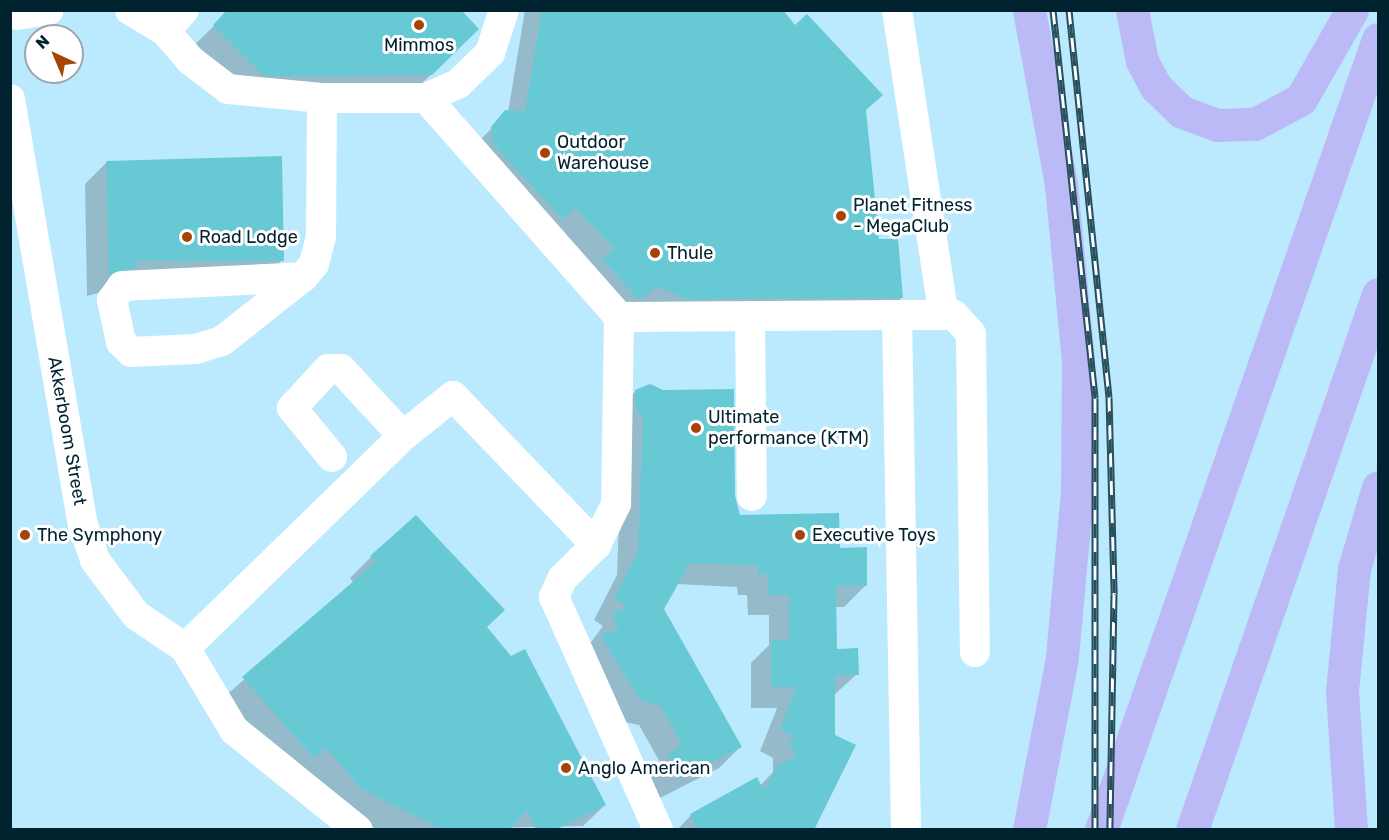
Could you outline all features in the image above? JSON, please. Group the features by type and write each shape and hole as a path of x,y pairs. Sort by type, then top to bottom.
{"highway":[{"path":"1029,10 1061,184 1078,361 1077,492 1062,658 1029,830"},
{"path":"1132,10 1142,61 1155,87 1182,112 1217,125 1255,124 1301,99 1352,10"},
{"path":"1101,830 1378,39"},
{"path":"1192,830 1378,294"},
{"path":"1351,830 1342,691 1354,569 1378,487"}],"street":[{"path":"15,16 49,10"},
{"path":"130,10 174,21 195,64 228,89 322,98 426,98 479,68 490,53 504,10"},
{"path":"897,10 944,312"},
{"path":"303,277 122,286 112,300 121,342 131,352 210,347 303,277 319,249 324,210 322,98"},
{"path":"426,98 619,317 616,504 596,545 562,579 554,597 658,830"},
{"name":"Akkerboom Street","path":"10,99 22,238 90,547 120,598 185,648 234,730 358,830"},
{"path":"619,317 750,318 944,312 958,317 971,334 975,652"},
{"path":"897,315 906,830"},
{"path":"750,318 752,496"},
{"path":"332,457 292,408 328,369 341,369 403,436"},
{"path":"185,648 441,401 458,398 596,545"}],"building":[{"path":"227,10 461,10 479,29 432,75 263,75 213,25"},
{"path":"542,10 783,10 795,25 807,14 883,95 866,110 879,239 898,239 903,298 685,299 658,286 639,300 602,259 614,249 575,208 563,219 494,145 491,127 505,110 525,111"},
{"path":"282,156 284,261 136,261 136,268 109,275 106,161"},
{"path":"650,384 663,390 734,389 735,496 740,515 839,513 840,548 867,547 867,586 836,586 837,649 858,648 859,675 835,675 835,735 856,745 814,830 697,830 690,814 757,777 764,791 777,766 796,756 789,743 793,737 780,729 796,687 771,687 771,640 789,640 789,595 768,595 768,574 758,574 758,566 690,563 664,609 742,747 679,779 668,755 682,744 660,705 641,701 600,635 619,629 612,614 627,607 614,598 638,552 643,417 635,407 635,390"},
{"path":"416,515 505,610 487,627 511,656 525,649 606,805 555,830 536,830 527,810 509,830 443,830 361,789 326,748 314,758 242,677 376,562 370,556"}],"railway":[{"path":"1053,10 1095,398 1095,830"},
{"path":"1069,10 1109,397 1114,594 1110,830"}],"place":[{"name":"Mimmos","path":"419,25"},
{"name":"Outdoor Warehouse","path":"545,153"},
{"name":"Planet Fitness - MegaClub","path":"841,216"},
{"name":"Road Lodge","path":"187,237"},
{"name":"Thule","path":"655,253"},
{"name":"Ultimate performance (KTM)","path":"696,428"},
{"name":"The Symphony","path":"25,535"},
{"name":"Executive Toys","path":"800,535"},
{"name":"Anglo American","path":"566,768"}]}
